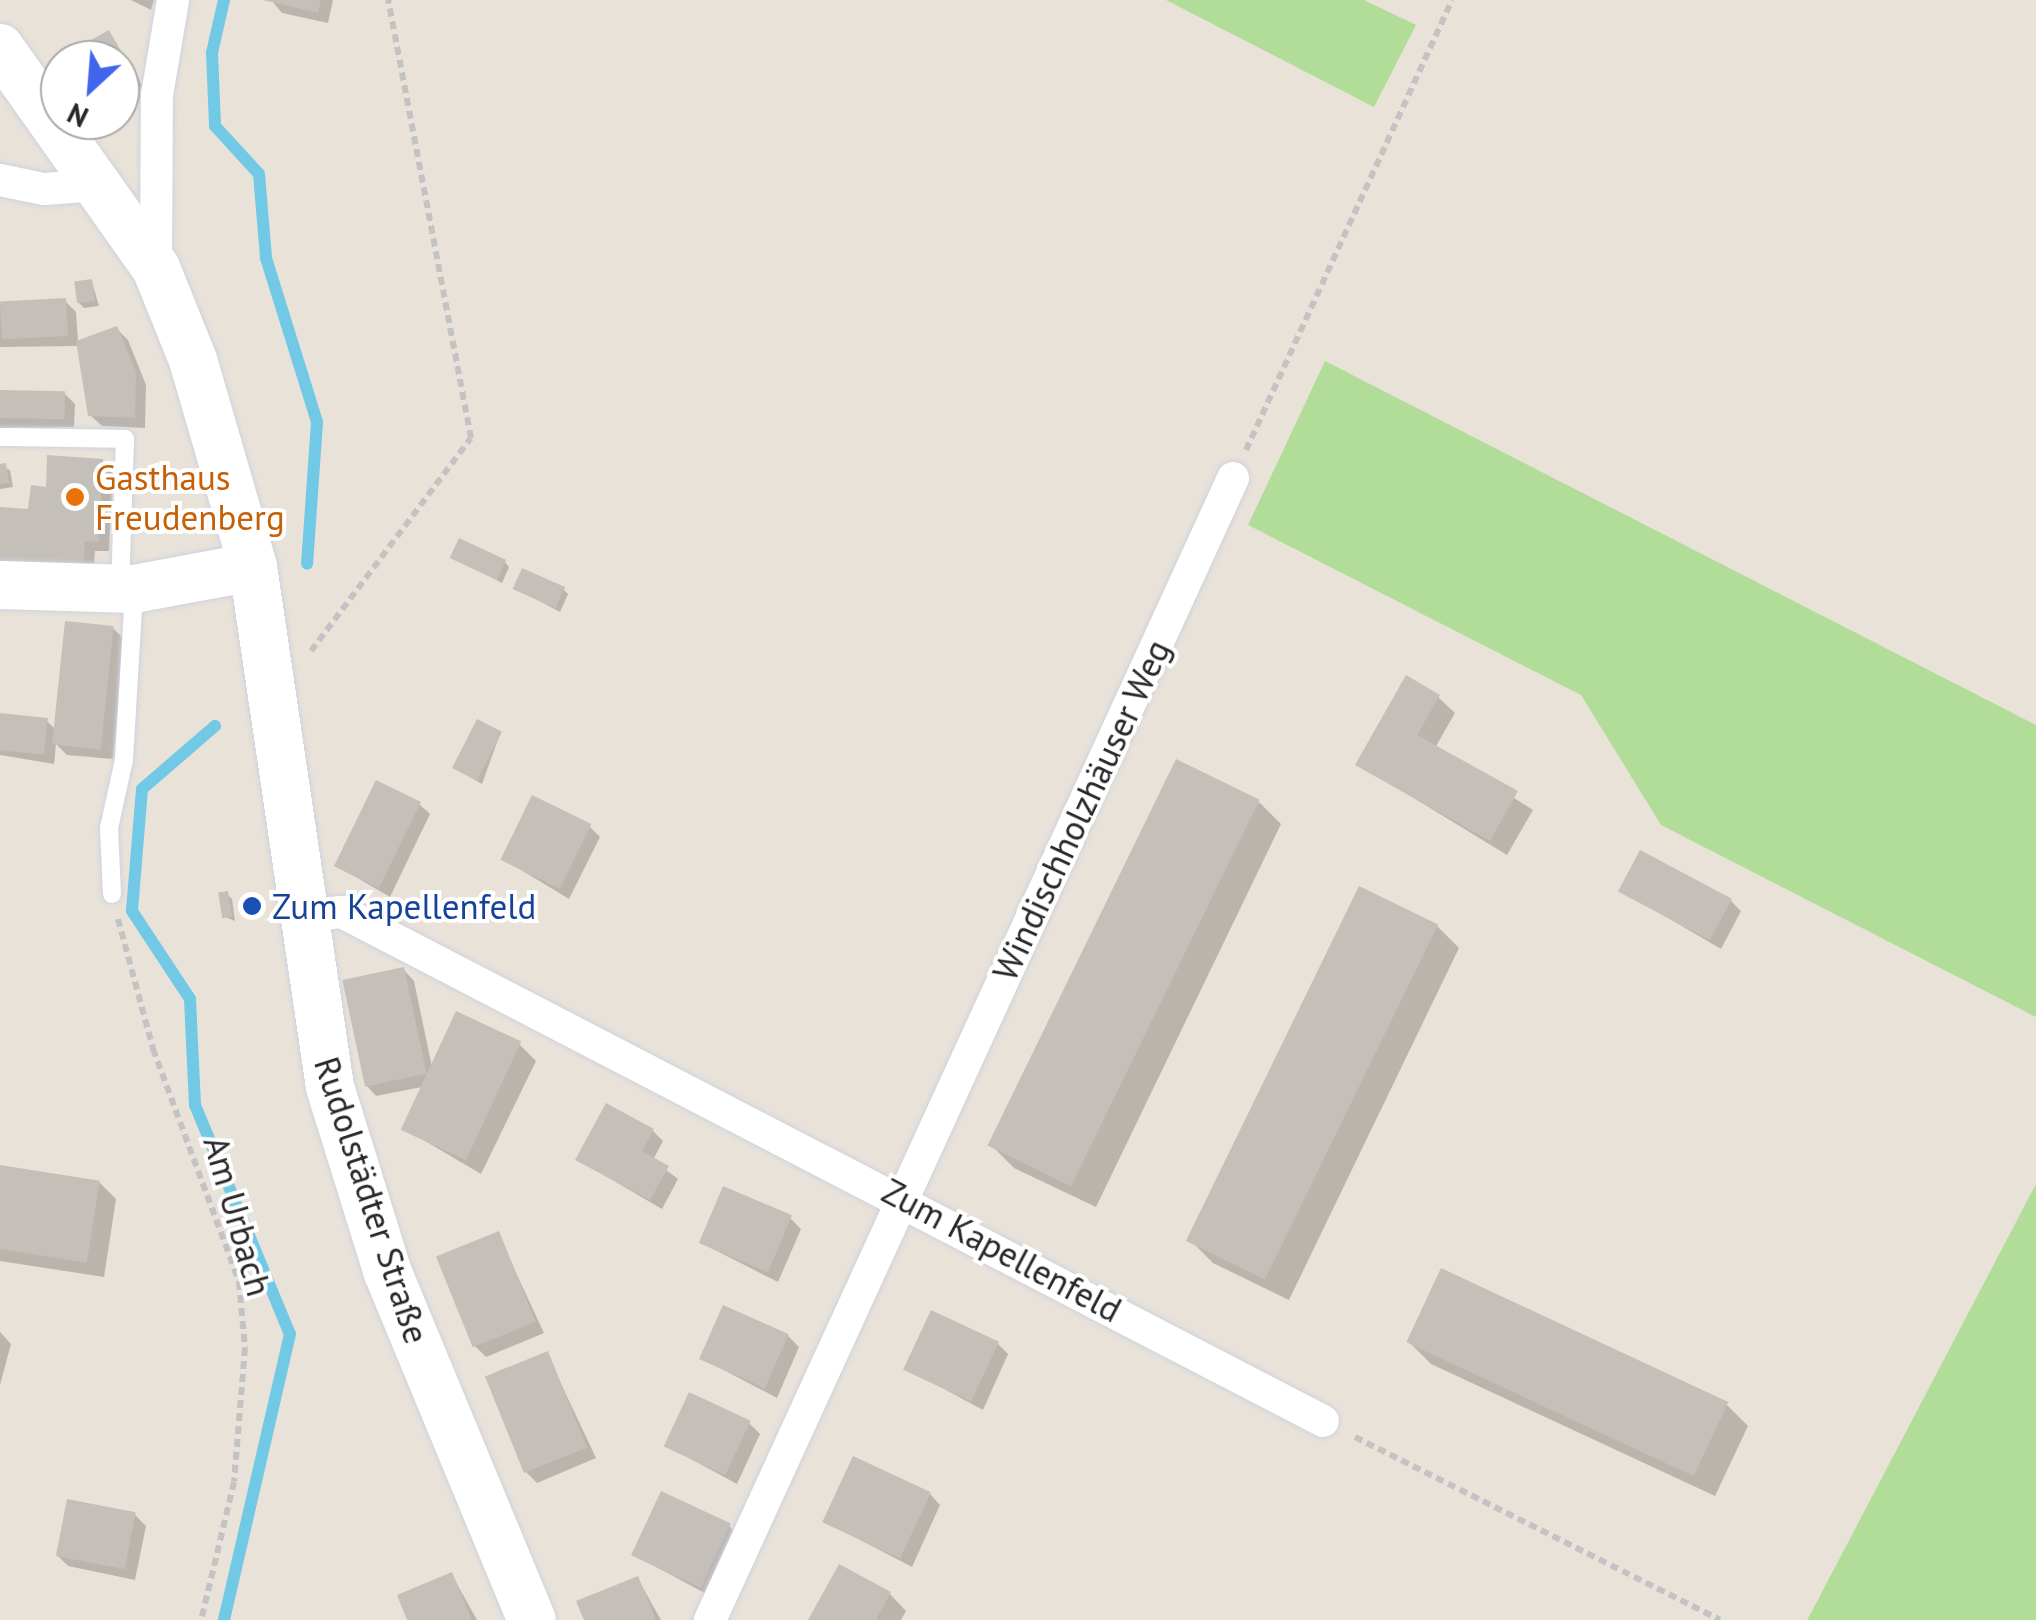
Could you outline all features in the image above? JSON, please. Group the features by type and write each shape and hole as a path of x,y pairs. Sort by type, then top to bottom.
{"street":[{"path":"156,268 157,95 174,0"},
{"name":"Rudolstädter Straße","path":"0,48 156,268 253,566 275,695 300,916 330,1088 388,1273 532,1620"},
{"path":"0,180 44,189 98,185"},
{"name":"Windischholzhäuser Weg","path":"710,1620 1234,478"},
{"path":"0,585 126,589 253,566"},
{"name":"Zum Kapellenfeld","path":"300,916 342,912 904,1198 1323,1420"}],"lane":[{"path":"0,437 126,439 124,760 109,828 112,894"}],"path":[{"path":"275,695 389,556 471,438 388,0"},
{"path":"1234,478 1452,0"},
{"name":"Am Urbach","path":"112,894 153,1050 239,1282 245,1348 234,1482 201,1620"},
{"path":"1323,1420 1720,1620"}],"green space":[{"path":"1166,0 1364,0 1416,25 1374,107"},
{"path":"1325,361 2036,725 2036,1017 1661,825 1581,695 1248,525"},
{"path":"2036,1184 2036,1620 1807,1620 1812,1611"}],"building":[{"path":"263,0 321,0 318,13"},
{"path":"109,30 115,40 91,40"},
{"path":"92,279 95,301 77,303 74,282"},
{"path":"66,298 68,336 2,339 0,301"},
{"path":"117,326 136,372 135,418 88,416 76,341"},
{"path":"0,390 65,391 65,419 0,418"},
{"path":"47,455 103,459 99,542 85,541 83,566 0,564 0,507 28,509 31,485 46,487"},
{"path":"6,463 9,483 0,484 0,464"},
{"path":"459,538 506,560 497,580 450,558"},
{"path":"522,568 565,587 556,608 513,589"},
{"path":"65,621 114,626 101,749 52,744"},
{"path":"1406,675 1440,695 1417,735 1518,791 1490,841 1355,765"},
{"path":"0,713 48,718 44,755 0,750"},
{"path":"477,719 502,732 477,781 452,768"},
{"path":"1176,759 1260,800 1071,1186 988,1145"},
{"path":"376,780 421,802 379,888 334,866"},
{"path":"532,795 591,824 560,889 500,860"},
{"path":"1640,850 1732,899 1710,940 1618,891"},
{"path":"1359,886 1438,925 1265,1280 1186,1241"},
{"path":"228,891 232,917 222,918 218,893"},
{"path":"404,967 427,1074 365,1087 342,980"},
{"path":"456,1011 521,1041 466,1160 401,1130"},
{"path":"606,1103 654,1129 642,1151 669,1166 650,1200 575,1160"},
{"path":"0,1165 100,1181 87,1263 0,1249"},
{"path":"723,1186 792,1215 768,1272 699,1243"},
{"path":"499,1231 536,1322 473,1347 436,1256"},
{"path":"1441,1268 1728,1402 1694,1476 1406,1342"},
{"path":"723,1305 789,1334 765,1388 699,1359"},
{"path":"931,1310 999,1342 971,1402 903,1370"},
{"path":"548,1351 587,1447 524,1473 485,1376"},
{"path":"689,1392 751,1421 725,1475 664,1446"},
{"path":"853,1456 931,1492 900,1559 822,1522"},
{"path":"661,1491 731,1524 701,1588 631,1555"},
{"path":"67,1499 136,1512 125,1569 56,1556"},
{"path":"839,1564 891,1592 876,1620 808,1620"},
{"path":"452,1572 472,1620 407,1620 397,1595"},
{"path":"638,1576 656,1620 584,1620 576,1601"}],"waterway":[{"path":"224,0 212,53 215,126 259,174 266,258 317,422 307,564"},
{"path":"215,726 142,789 132,911 190,999 195,1105 290,1334 224,1620"}],"place":[{"name":"Gasthaus Freudenberg","path":"75,497"},
{"name":"Zum Kapellenfeld","path":"252,906"}]}
